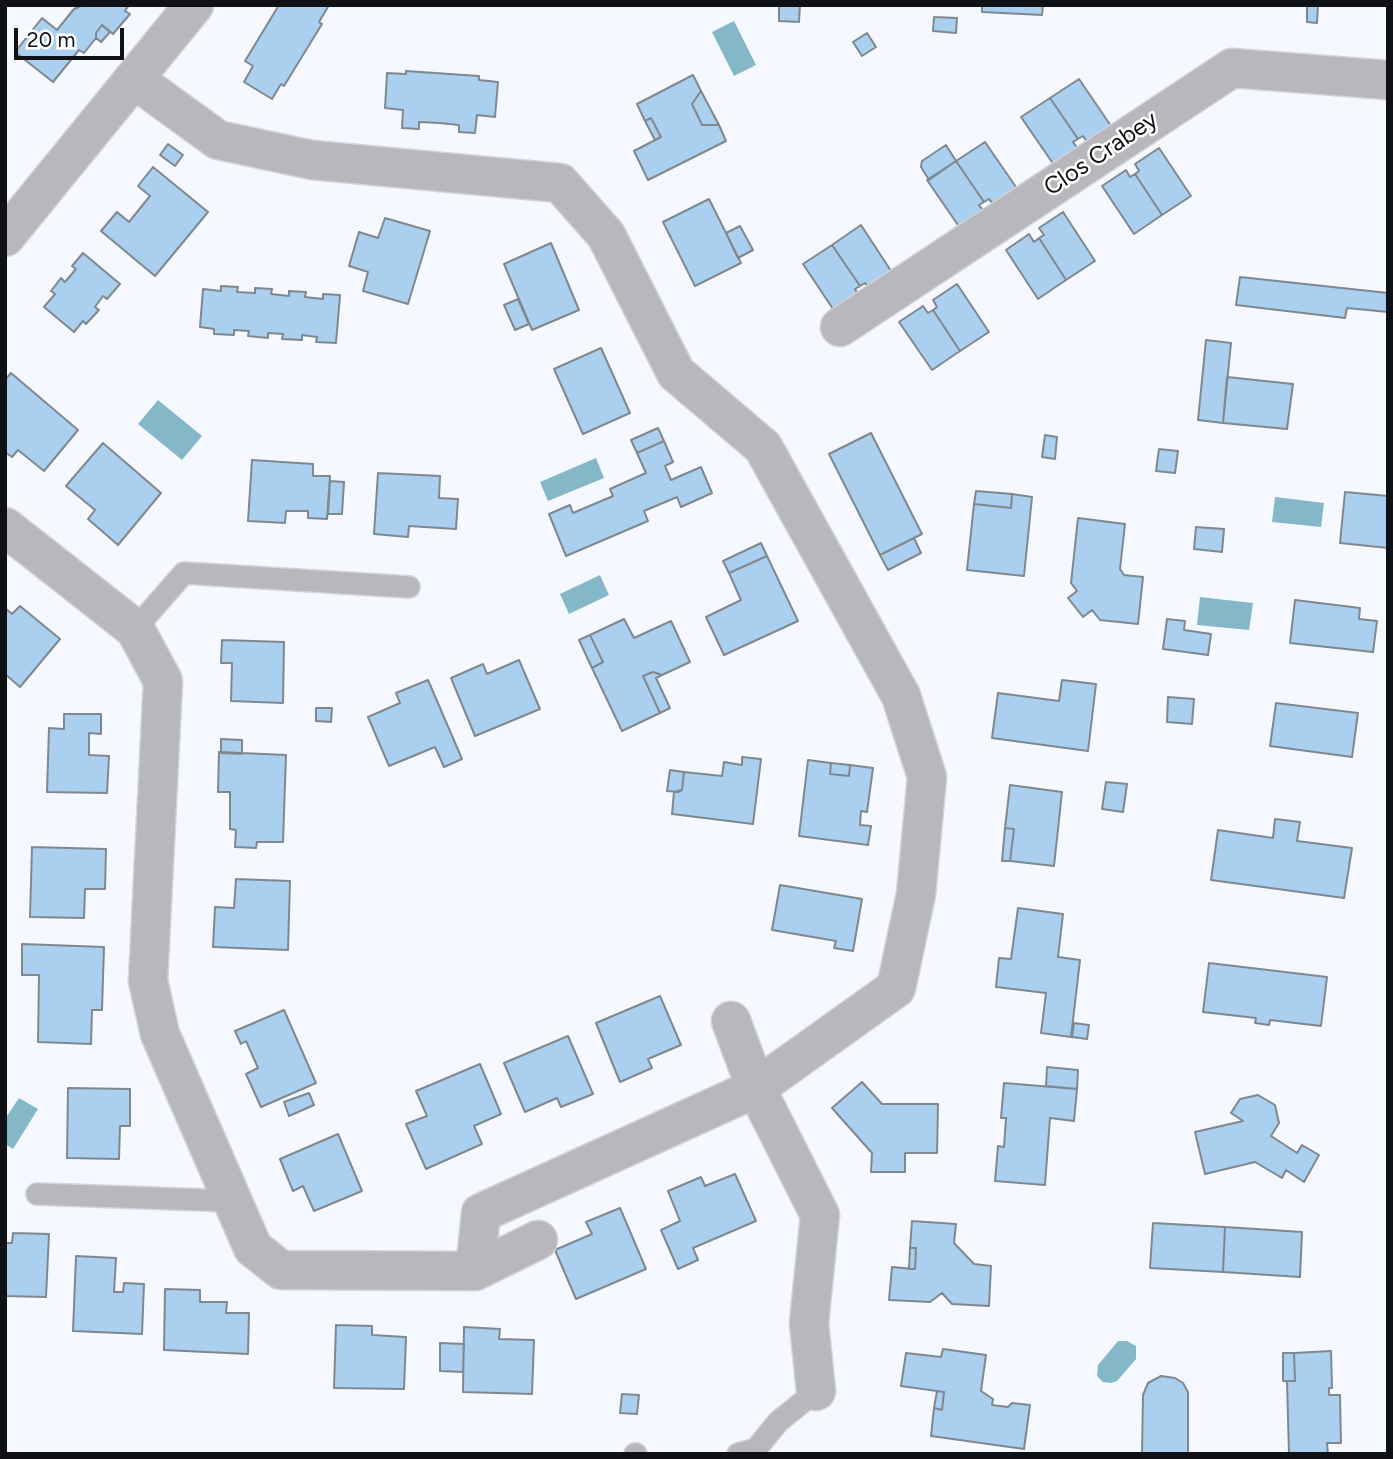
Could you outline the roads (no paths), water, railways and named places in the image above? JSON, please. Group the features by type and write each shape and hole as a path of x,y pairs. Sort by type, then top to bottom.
{"street":[{"path":"5,237 194,5"},
{"name":"Clos Crabey","path":"840,327 1232,68 1388,80"},
{"path":"134,79 218,140 312,160 560,183 607,235 676,373 763,447 901,696 927,777 916,894 896,988 756,1088 481,1213 475,1271"},
{"path":"5,527 135,629 163,681 148,981 160,1034 253,1248 281,1270 475,1271 538,1240"},
{"path":"731,1021 756,1088 820,1215 809,1323 816,1391"}],"lane":[{"path":"135,629 184,573 409,587"},
{"path":"37,1194 233,1201"},
{"path":"738,1454 756,1449 778,1422 816,1391"}],"water":[{"path":"734,21 756,65 734,76 712,32"},
{"path":"158,400 202,436 182,460 138,424"},
{"path":"596,458 604,478 548,501 540,482"},
{"path":"1275,497 1324,503 1321,527 1272,522"},
{"path":"600,575 609,595 569,614 560,594"},
{"path":"1200,597 1253,603 1249,630 1197,625"},
{"path":"19,1098 38,1109 13,1149 5,1144 5,1119"},
{"path":"1118,1341 1127,1341 1136,1346 1136,1359 1117,1381 1103,1382 1097,1376 1098,1365"}]}
